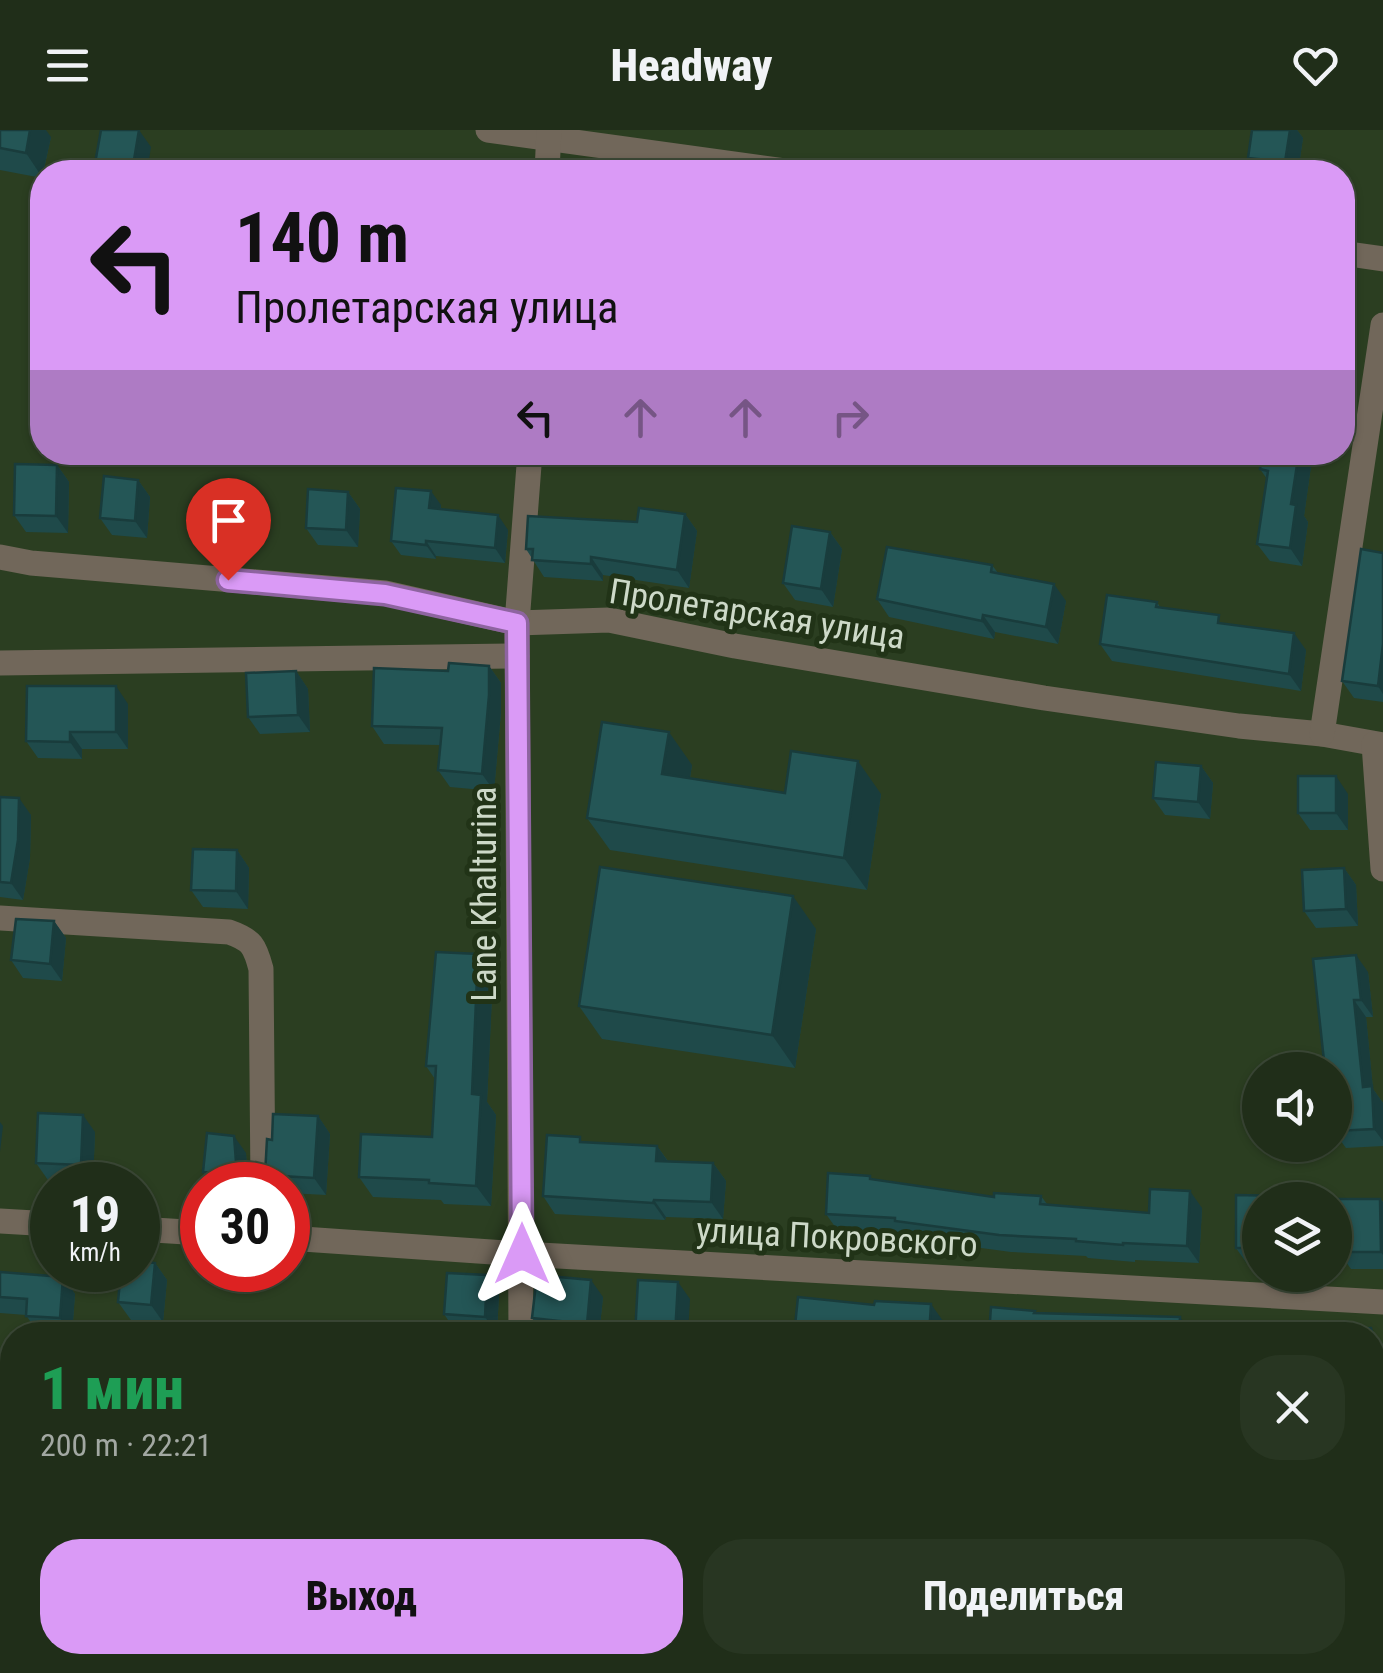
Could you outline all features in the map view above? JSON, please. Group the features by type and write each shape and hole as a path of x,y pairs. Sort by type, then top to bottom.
{"street":[{"path":"488,130 549,134 715,160"},
{"path":"548,160 549,134"},
{"path":"1355,255 1383,259"},
{"path":"1322,734 1383,324"},
{"name":"Lane Khalturina","path":"521,1322 517,623 529,465"},
{"name":"Пролетарская улица","path":"0,558 385,594 517,623 609,620 734,646 1044,698 1322,734 1378,745"},
{"path":"0,663 518,656"},
{"path":"1378,745 1383,868"},
{"path":"0,918 229,932 246,938 256,950 261,969 262,1162"},
{"path":"0,1221 30,1223"},
{"name":"улица Покровского","path":"310,1240 1383,1302"}],"building":[{"path":"0,130 30,130 26,153 0,148"},
{"path":"101,130 139,130 134,160 96,160"},
{"path":"1252,130 1290,130 1285,160 1248,158"},
{"path":"15,464 57,465 56,516 14,515"},
{"path":"1261,465 1297,465 1290,548 1257,544 1268,471 1260,469"},
{"path":"104,476 138,480 135,521 100,518"},
{"path":"396,488 431,491 429,508 498,515 495,548 391,541"},
{"path":"308,489 348,492 346,530 306,528"},
{"path":"639,508 685,514 677,570 591,557 591,564 532,560 533,549 526,549 528,516 637,522"},
{"path":"792,526 830,532 821,589 783,583"},
{"path":"887,547 992,565 991,572 1054,584 1046,627 983,615 982,621 877,599"},
{"path":"1361,549 1383,553 1383,644 1378,686 1342,681"},
{"path":"1107,595 1157,602 1156,607 1219,615 1218,623 1294,633 1289,674 1100,644"},
{"path":"449,663 489,666 482,774 438,770 442,728 372,726 374,668 448,671"},
{"path":"296,671 298,715 248,717 246,673"},
{"path":"27,686 116,686 116,732 70,732 70,742 26,741"},
{"path":"602,722 669,732 662,774 785,793 791,751 858,761 844,858 587,818"},
{"path":"1156,762 1201,766 1198,802 1153,798"},
{"path":"1298,776 1336,776 1336,813 1298,813"},
{"path":"0,797 19,798 11,883 0,882"},
{"path":"193,849 237,850 236,891 191,890"},
{"path":"600,867 793,896 772,1035 579,1006"},
{"path":"1344,868 1346,909 1304,911 1302,870"},
{"path":"16,919 54,921 50,964 11,960"},
{"path":"436,952 478,954 472,1094 481,1095 476,1186 359,1177 361,1134 432,1137 436,1066 426,1066"},
{"path":"1356,955 1361,1000 1354,1000 1363,1087 1372,1086 1374,1129 1352,1130 1352,1052 1323,1052 1313,959"},
{"path":"38,1113 83,1115 81,1162 36,1162"},
{"path":"273,1114 318,1116 314,1178 310,1178 310,1162 266,1162 267,1139 272,1140"},
{"path":"207,1133 234,1136 236,1162 204,1162"},
{"path":"547,1135 580,1137 580,1142 657,1146 656,1161 713,1163 711,1202 653,1203 543,1196"},
{"path":"828,1173 870,1176 994,1197 994,1193 1041,1196 1040,1204 1149,1213 1150,1189 1190,1191 1187,1246 999,1235 895,1218 826,1214"},
{"path":"1236,1195 1242,1195 1242,1248 1236,1248"},
{"path":"1352,1199 1380,1199 1381,1252 1352,1252"},
{"path":"0,1272 30,1274 30,1292 62,1292 60,1318 26,1316 27,1299 0,1297"},
{"path":"447,1273 487,1275 485,1317 444,1314"},
{"path":"537,1275 591,1280 587,1322 532,1318"},
{"path":"638,1280 678,1282 676,1322 636,1322"},
{"path":"119,1292 152,1292 151,1305 118,1302"},
{"path":"798,1297 874,1305 875,1301 931,1304 930,1322 795,1322"},
{"path":"991,1307 1034,1313 1180,1317 1180,1322 990,1322"}],"route":[{"path":"228,580 385,594 517,623 522,1254"}]}
